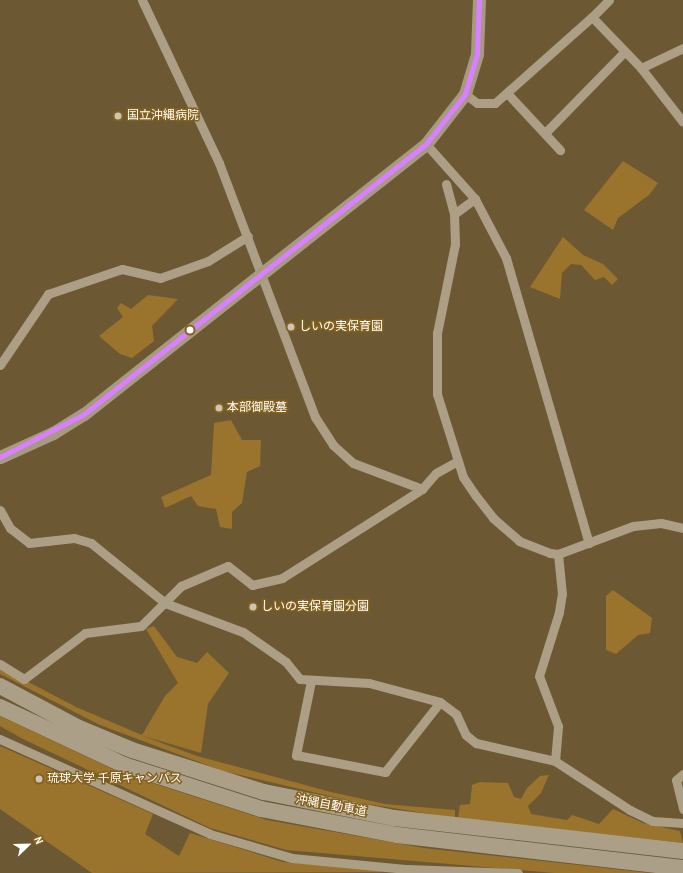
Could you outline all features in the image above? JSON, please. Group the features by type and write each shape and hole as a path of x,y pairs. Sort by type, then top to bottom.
{"highway":[{"name":"沖縄自動車道","path":"0,686 79,728 132,750 264,792 394,818 683,851"},
{"name":"沖縄自動車道","path":"0,706 124,765 261,809 397,835 683,868"}],"main road":[{"path":"0,457 79,417 262,276 426,144 465,94 478,54 479,0"}],"street":[{"path":"142,0 219,163 248,236 306,401 333,445 368,471 422,489"},
{"path":"465,94 488,106 507,93 609,0"},
{"path":"592,17 624,53 640,68 683,122"},
{"path":"640,68 683,48"},
{"path":"546,132 624,53"},
{"path":"507,93 546,132 560,150"},
{"path":"426,144 475,199 506,258 589,543"},
{"path":"446,184 454,214 454,259 437,333 435,372 444,424 463,477 493,518 530,547 558,554 646,524 683,528"},
{"path":"454,214 475,199"},
{"path":"0,365 48,294 122,269 160,278 208,261 248,236"},
{"path":"0,664 24,679 85,633 141,626 182,586 228,566 252,585 282,578 422,489 436,473 458,461"},
{"path":"0,510 10,528 29,543 74,538 91,543 166,603 243,632 286,662 293,675 311,681 369,683 440,702 456,714 466,735 476,742 555,761 630,810 653,821 683,823"},
{"path":"555,761 558,726 539,676 559,612 562,588 558,554"},
{"path":"311,681 296,755 385,772 440,702"},
{"path":"0,739 213,835 292,858 407,869 518,873"},
{"path":"683,774 676,780 683,809"}],"shaded area":[{"path":"623,161 658,183 649,195 618,218 613,230 584,210"},
{"path":"563,237 583,255 603,264 618,279 612,285 604,277 595,280 581,265 571,264 562,273 560,299 530,287"},
{"path":"148,295 178,299 152,326 154,341 132,358 120,354 99,336 123,317 117,308 121,303 131,309"},
{"path":"231,420 242,440 261,440 260,466 247,472 242,503 232,512 232,529 220,527 216,509 198,506 191,496 165,508 161,497 211,475 214,423"},
{"path":"613,590 652,618 650,633 638,635 616,654 606,650 606,596"},
{"path":"154,626 177,657 197,663 207,652 229,673 208,704 201,753 143,736 197,756 331,792 385,804 455,810 455,818 355,802 223,771 100,725 0,674 0,667 76,707 142,735 165,696 178,683 146,629"},
{"path":"0,716 121,773 267,820 424,848 650,873 554,873 286,850 210,828 23,739 0,726"},
{"name":"琉球大学 千原キャンパス","path":"0,746 153,814 145,834 179,856 190,833 283,862 409,872 92,873 0,809"},
{"path":"549,775 541,793 528,806 531,814 567,820 572,815 599,824 613,809 643,823 680,831 683,843 458,818 460,805 470,804 472,785 480,782 508,783 514,797 521,799 527,788 540,776"}],"transit line":[{"path":"0,457 84,414 426,144 465,94 477,54 479,0"}],"place":[{"name":"国立沖縄病院","path":"118,116"},
{"name":"しいの実保育園","path":"291,327"},
{"name":"本部御殿墓","path":"219,408"},
{"name":"しいの実保育園分園","path":"253,607"},
{"name":"琉球大学 千原キャンパス","path":"39,779"}]}
